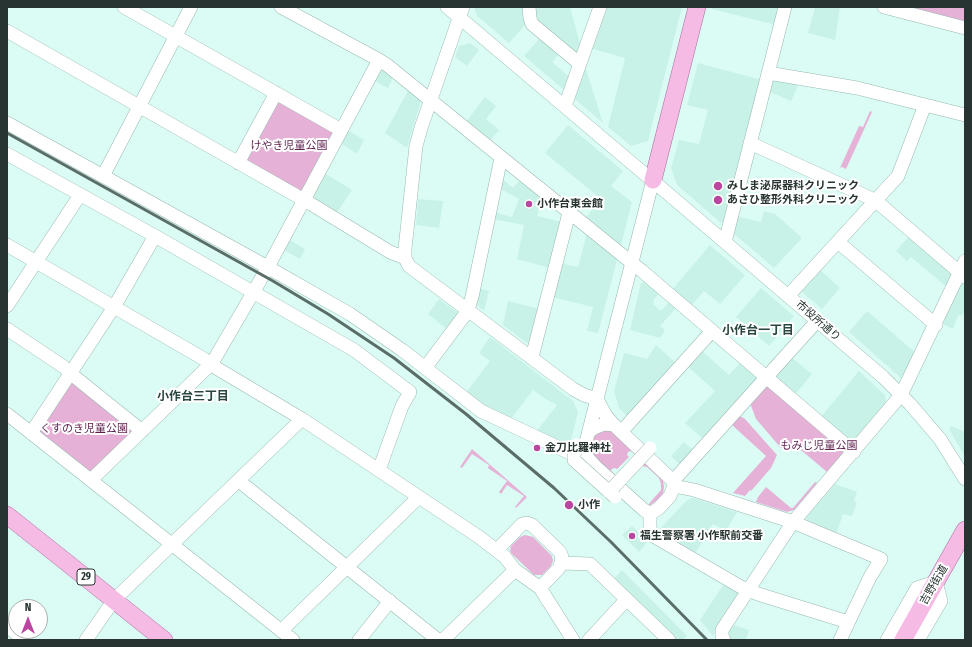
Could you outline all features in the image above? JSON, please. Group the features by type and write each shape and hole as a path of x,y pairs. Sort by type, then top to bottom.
{"main road":[{"path":"653,180 697,7"},
{"name":"29","path":"7,515 164,640"},
{"name":"吉野街道","path":"903,640 936,582 960,545 965,530"}],"street":[{"path":"124,7 341,130"},
{"path":"103,176 191,7"},
{"path":"281,7 379,60 631,263 854,452"},
{"name":"市役所通り","path":"447,7 461,12 565,106 883,377 940,439 961,467 965,479"},
{"path":"529,7 532,24 580,64"},
{"path":"565,106 600,7"},
{"path":"725,242 785,7"},
{"path":"884,7 965,28"},
{"path":"461,12 421,128 415,151 405,241 405,258 409,266 578,392 597,399 606,416 673,483 793,522 881,559 870,577 840,640"},
{"path":"7,31 304,200 390,252 405,258"},
{"path":"91,480 211,364 268,267 379,60"},
{"path":"768,73 857,88 965,115"},
{"path":"238,163 276,94"},
{"path":"788,296 876,202 898,176 926,105"},
{"path":"7,123 350,314 402,350 481,411 570,453 580,447"},
{"path":"724,640 722,630 793,522 901,395 963,270 870,198 750,143"},
{"path":"7,154 155,236 354,350 410,392 402,406 379,470"},
{"path":"425,368 468,309 472,297 501,158"},
{"path":"650,448 610,495 574,460 574,455 588,432 653,180"},
{"path":"7,306 80,194"},
{"path":"532,357 569,213"},
{"path":"31,433 114,307 155,236"},
{"path":"838,242 936,325"},
{"path":"7,245 302,419 497,550 515,570 540,588 573,640"},
{"path":"650,514 659,508 670,496 673,483 817,321"},
{"path":"7,329 64,367 142,431"},
{"path":"617,428 712,331"},
{"path":"7,414 293,640"},
{"path":"86,640 114,600 302,419"},
{"path":"588,432 604,424 617,428"},
{"path":"580,447 596,468 650,514"},
{"path":"239,481 438,640"},
{"path":"282,631 419,497"},
{"path":"650,514 650,529 655,537 748,590 848,622"},
{"path":"497,550 522,524 527,523 532,525 560,552 562,557 559,568 540,588"},
{"path":"561,563 590,564 669,640"},
{"path":"442,640 515,570"},
{"path":"887,640 917,588 936,582 941,601 918,640"},
{"path":"589,640 626,600"},
{"path":"359,640 390,601"},
{"path":"7,626 24,640"}],"shaded area":[{"path":"474,7 525,7 526,24 509,43 477,16"},
{"path":"533,7 570,7 581,47 579,53 574,54 536,22"},
{"path":"604,7 682,7 648,141 631,146 608,127 625,58 590,48"},
{"path":"713,7 780,7 776,25 712,9"},
{"path":"815,7 840,7 835,40 808,33"},
{"path":"541,37 560,53 552,62 571,78 567,88 563,89 524,56"},
{"path":"470,43 479,50 467,66 455,57 459,46"},
{"path":"698,63 762,80 725,222 721,223 677,185 671,168 679,140 699,144 708,110 687,105"},
{"path":"383,68 394,76 388,88 373,80 379,69"},
{"path":"584,68 586,69 603,123 575,99 574,94"},
{"path":"774,78 799,83 791,101 768,91 770,81"},
{"path":"409,89 420,98 421,101 407,148 385,133"},
{"path":"485,97 496,106 486,119 499,130 489,142 465,123"},
{"path":"568,125 623,171 611,186 632,202 621,245 617,246 587,222 589,220 586,217 601,199 545,153"},
{"path":"346,129 364,140 357,154 339,142"},
{"path":"323,172 352,190 336,214 312,200 311,195"},
{"path":"501,178 513,188 521,179 542,197 537,216 562,222 550,268 517,259 524,225 492,219 494,212 512,217 519,199 499,188"},
{"path":"418,199 443,201 439,228 416,225"},
{"path":"764,211 775,214 802,238 774,268 733,233 736,216 761,222"},
{"path":"587,233 616,256 617,260 598,333 587,331 593,307 552,297 560,263 578,267"},
{"path":"910,235 953,272 948,288 911,257 907,261 896,251"},
{"path":"288,239 305,249 300,259 282,249"},
{"path":"710,245 745,275 720,304 704,291 690,307 671,291"},
{"path":"819,269 840,288 822,309 802,292 802,287"},
{"path":"647,281 660,292 654,299 653,304 661,311 670,301 677,307 660,326 665,330 660,338 630,330 641,283"},
{"path":"964,282 965,310 962,316 958,315 953,329 944,325 942,320 960,283"},
{"path":"478,288 489,291 484,311 475,301"},
{"path":"761,288 794,316 769,346 736,317"},
{"path":"439,299 457,312 458,317 448,330 428,314"},
{"path":"508,301 539,309 531,342 527,343 503,325"},
{"path":"867,311 917,354 906,377 901,378 849,332"},
{"path":"490,337 573,401 578,412 570,445 566,447 536,432 557,405 533,390 510,420 485,408 465,394 490,361 479,353"},
{"path":"656,345 677,364 630,415 626,415 619,408 614,391 624,353 647,359"},
{"path":"701,350 729,375 741,362 758,376 758,381 704,440 685,423 715,391 687,366"},
{"path":"791,357 812,374 794,396 775,379 775,375"},
{"path":"859,371 885,395 886,403 852,442 848,442 820,418"},
{"path":"951,426 965,432 965,457 949,429"},
{"path":"684,442 694,451 682,464 678,463 671,456"},
{"path":"835,484 857,492 854,501 857,503 852,516 843,514 836,535 807,523 806,518"},
{"path":"693,498 737,512 726,531 713,524 694,555 660,535 659,530 687,500"},
{"path":"632,526 648,541 639,552 622,535"},
{"path":"622,570 687,636 683,640 674,640 612,581"},
{"path":"725,582 739,590 740,595 713,636 700,620"},
{"path":"731,624 749,630 746,640 728,640 726,637"}],"green space":[{"path":"899,7 965,7 965,24"},
{"name":"けやき児童公園","path":"279,101 332,130 333,135 303,190 299,192 246,162"},
{"path":"870,111 872,112 846,169 842,167 840,168 859,126 863,127"},
{"name":"くすのき児童公園","path":"70,381 134,432 93,472 87,472 39,434 39,429"},
{"name":"もみじ児童公園","path":"765,386 770,386 842,448 843,453 827,472 795,445 781,448 756,419 750,403"},
{"path":"740,416 745,419 777,455 771,468 745,496 733,493 766,456 732,425"},
{"path":"609,430 613,432 663,480 663,494 656,501 647,506 661,490 661,484 659,478 647,467 642,466 621,483 595,459 591,452 591,441 600,431","holes":["631,451 640,459 621,480 611,471 612,469 617,469 629,457 627,455 628,452"]},
{"path":"472,449 527,497 516,508 515,507 524,496 507,485 501,494 499,492 507,481 488,468 489,465 472,454 462,468 460,467"},
{"path":"815,482 817,483 794,510 787,512 756,502 766,487 791,508 793,508"},
{"path":"525,535 533,537 552,556 553,561 551,566 542,575 534,575 510,551 511,546 520,537"}],"railway":[{"path":"7,133 273,281 328,314 394,358 466,414 554,488 611,542 707,640"}],"place":[{"name":"みしま泌尿器科クリニック","path":"718,186"},
{"name":"あさひ整形外科クリニック","path":"718,200"},
{"name":"小作台東会館","path":"529,204"},
{"name":"金刀比羅神社","path":"537,448"},
{"name":"小作","path":"569,505"},
{"name":"福生警察署 小作駅前交番","path":"632,536"}],"district":[{"name":"小作台一丁目","path":"758,331"},
{"name":"小作台三丁目","path":"193,397"}]}
